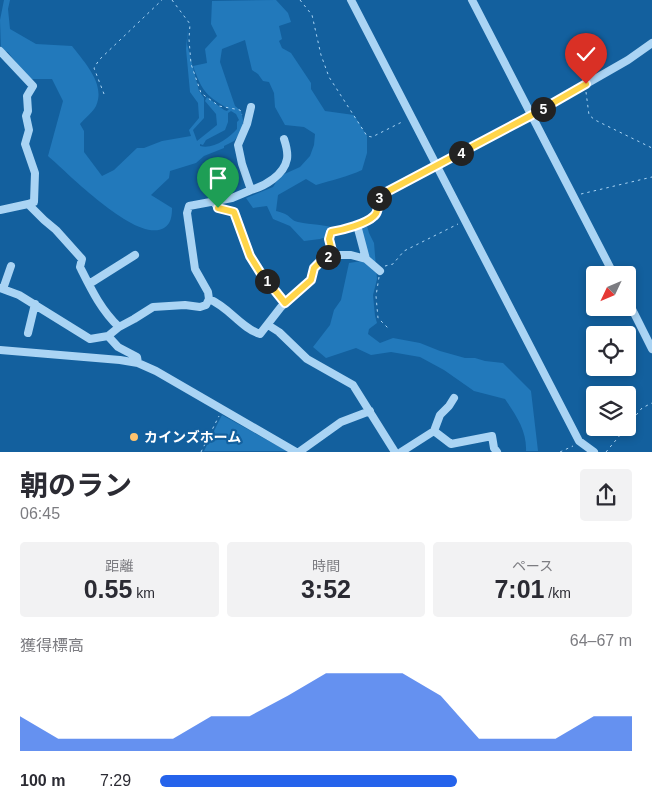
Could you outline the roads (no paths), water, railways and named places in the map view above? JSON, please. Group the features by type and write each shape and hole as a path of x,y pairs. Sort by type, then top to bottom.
{"street":[{"path":"351,0 579,441 594,452"},
{"path":"472,0 609,266"},
{"path":"333,255 329,239 331,232 349,229 374,216 378,210 379,196 532,115 628,60 652,43"},
{"path":"0,52 33,86 27,96 28,111 26,116 29,130 25,144 35,173 34,202 0,210"},
{"path":"250,108 246,127 238,145 251,190"},
{"path":"11,266 2,289 19,295 35,304 90,339 108,336 119,327 153,307 185,305 200,307 206,305 209,300 208,292 195,269 187,213 189,206 232,198 264,186 275,177 287,160 284,139"},
{"path":"213,201 218,208 234,212 250,256 260,272 285,303"},
{"path":"28,204 56,230 82,259 80,267 89,284 107,316 119,327"},
{"path":"357,225 366,259"},
{"path":"209,300 220,304 252,331 260,334 285,303 311,280 314,268 322,260 333,255 351,255 366,259 380,271"},
{"path":"89,284 135,256"},
{"path":"28,333 35,304"},
{"path":"636,316 652,348"},
{"path":"268,325 279,332 307,359 353,385 395,452"},
{"path":"108,336 118,347 137,357 138,363"},
{"path":"0,350 138,363 156,371 297,452 341,422 370,411"},
{"path":"401,452 434,432 440,415 454,398"},
{"path":"434,432 451,444 492,436 494,448 497,452"}],"place":[{"name":"カインズホーム","path":"134,437"}]}
